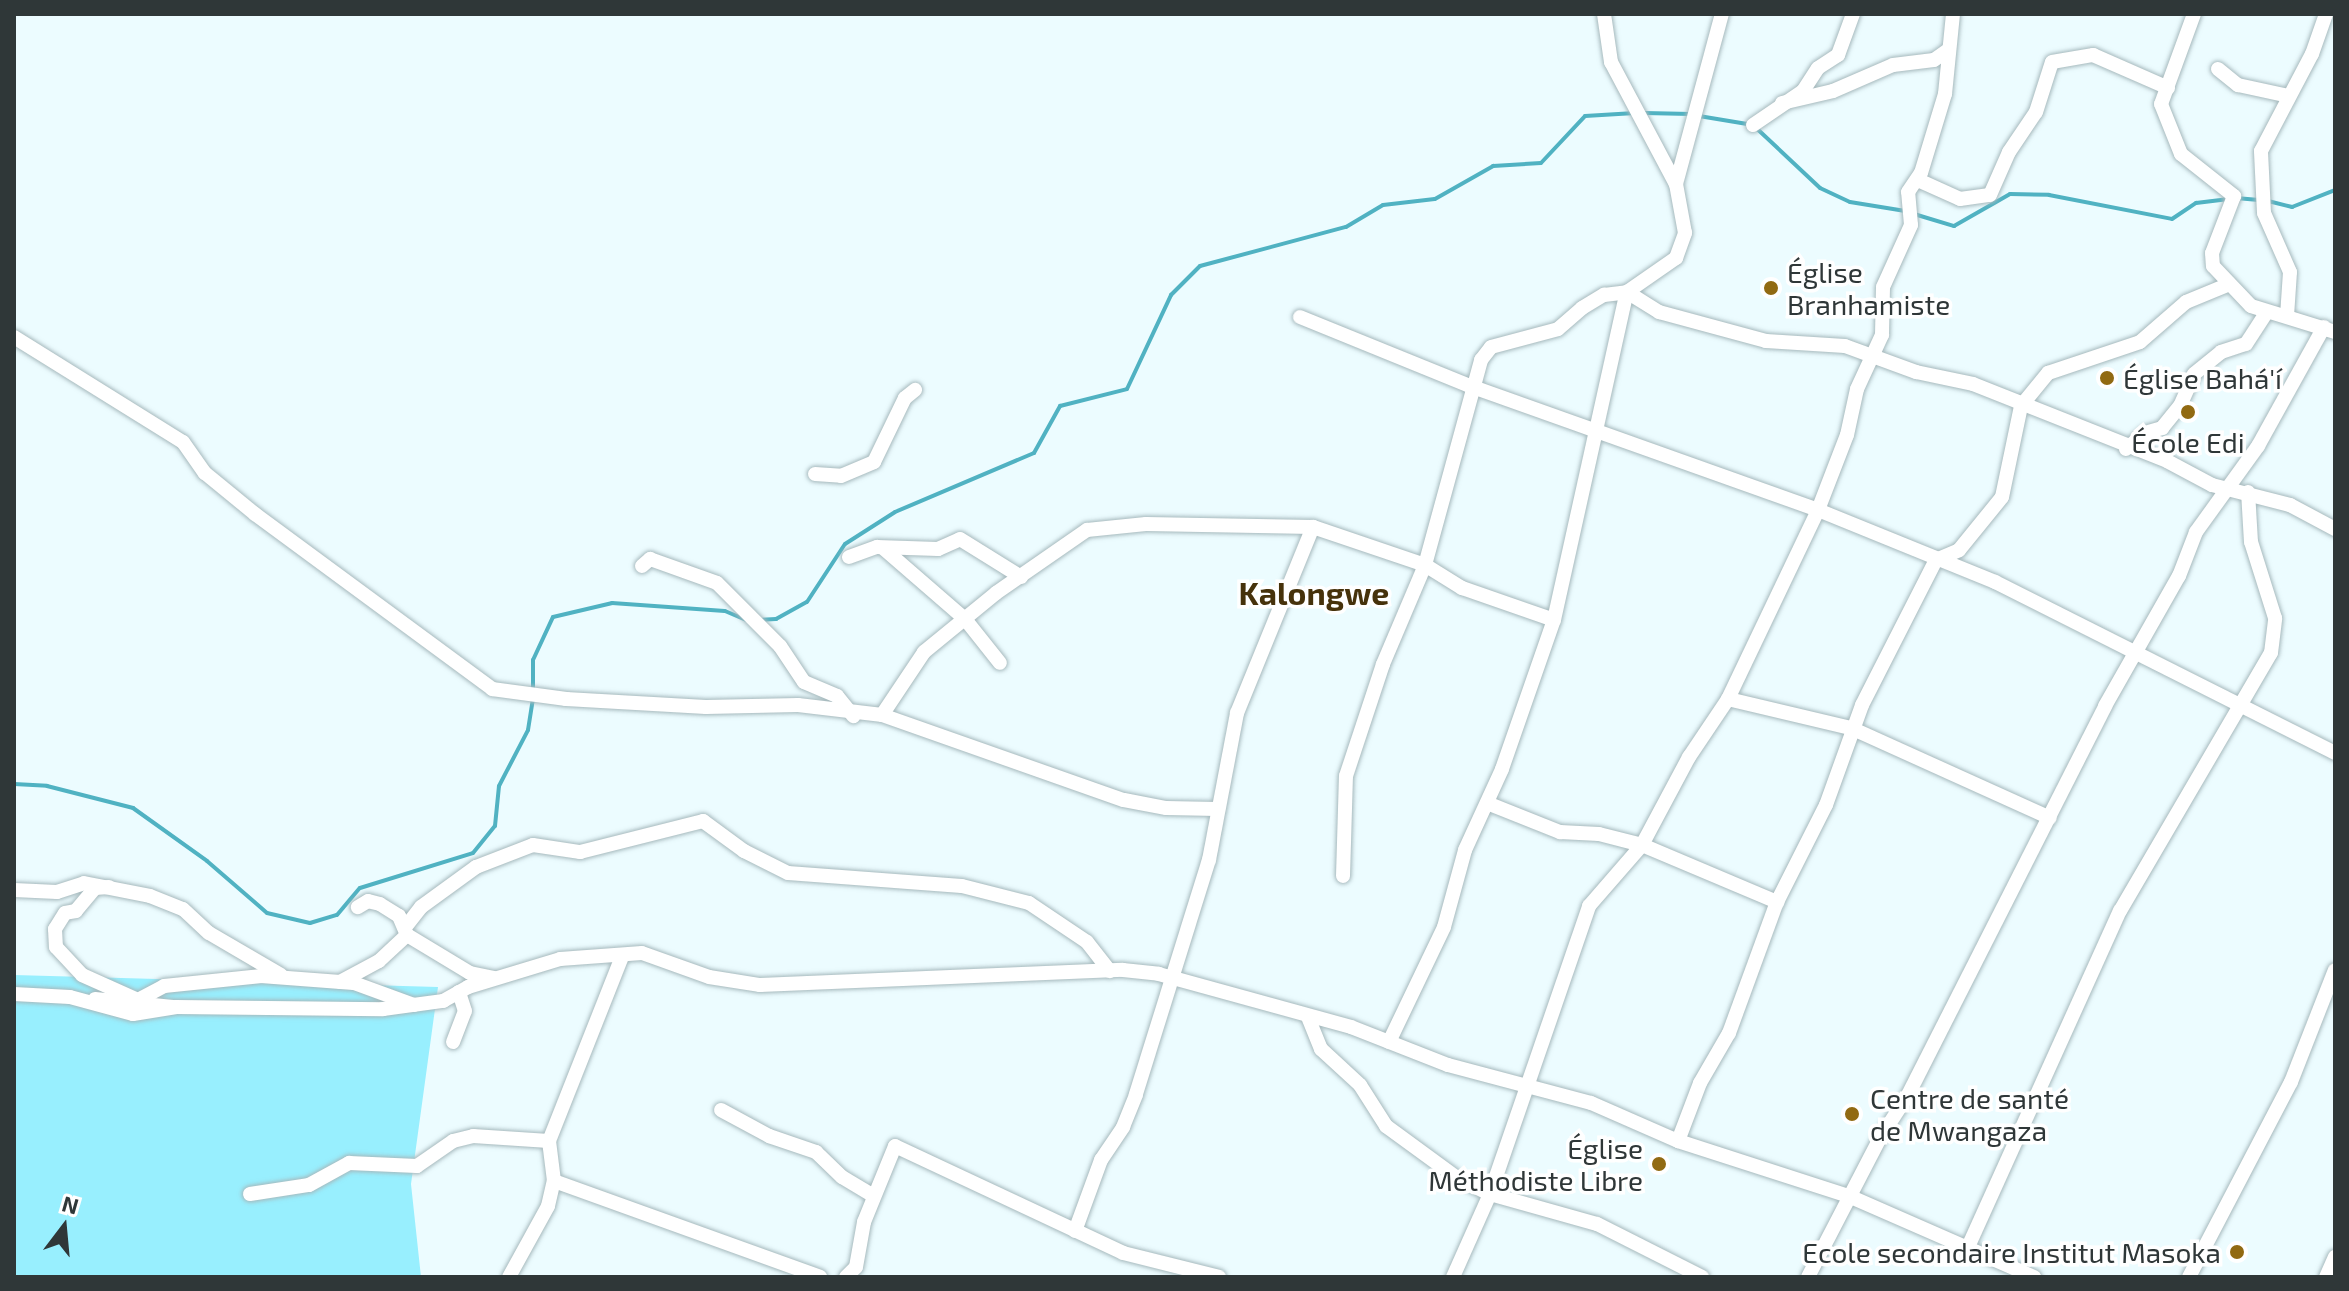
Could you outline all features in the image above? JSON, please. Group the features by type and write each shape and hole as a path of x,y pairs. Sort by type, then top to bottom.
{"street":[{"path":"1343,876 1346,776 1383,664 1425,565 1470,386 1491,347 1543,337 1604,295 1627,292 1676,258 1685,233 1676,184 1611,62 1604,14"},
{"path":"1676,184 1722,14"},
{"path":"1753,125 1803,91 1818,68 1838,55 1853,14"},
{"path":"1453,1277 1490,1194 1589,906 1642,845 1689,757 1728,699 1818,510 1870,354 1882,335 1883,287 1912,220 1908,192 1918,180 1945,94 1953,14"},
{"path":"1808,1277 2179,576 2196,532 2230,488 2330,330 2287,316 2266,313 2227,285 2213,266 2212,253 2234,196 2181,154 2161,104 2194,14"},
{"path":"2287,316 2290,272 2264,213 2261,151 2326,14"},
{"path":"1782,103 1833,91 1893,65 1934,60 1947,51"},
{"path":"1918,180 1960,199 1990,195 2009,152 2036,112 2052,62 2093,55 2168,88"},
{"path":"2218,69 2238,85 2289,96"},
{"path":"1678,1141 1700,1083 1729,1033 1777,902 1826,805 1851,728 1936,560 1959,550 2002,497 2021,406 2048,373 2140,342 2186,302 2227,285"},
{"path":"1627,292 1659,312 1766,341 1845,346 1916,372 1973,384 2126,449 2230,488 2290,505 2335,529"},
{"path":"1389,1042 1444,927 1451,889 1487,803 1554,620 1627,292"},
{"path":"2126,449 2145,433 2162,428 2180,406 2194,374 2221,352 2246,344 2266,313"},
{"path":"1300,317 1470,386 1818,510 1995,582 2134,656 2334,752"},
{"path":"14,337 183,442 205,473 483,685 533,696 706,707 798,705 853,716 882,715 1124,800 1166,808 1217,809"},
{"path":"815,474 841,476 874,462 905,398 915,390"},
{"path":"1968,1247 2120,911 2271,653 2275,618 2251,542 2248,492"},
{"path":"882,715 924,652 1087,530 1251,522 1313,527 1425,565 1462,588 1554,620"},
{"path":"1075,1231 1101,1160 1131,1106 1209,860 1217,809 1252,667 1313,527"},
{"path":"849,557 883,548 938,549 960,539 1021,577"},
{"path":"883,548 965,619 1000,663"},
{"path":"642,566 650,559 717,583 780,646 804,682 837,696 853,716"},
{"path":"1728,699 1851,728 2050,818"},
{"path":"1487,803 1560,832 1599,834 1642,845 1777,902"},
{"path":"337,984 379,961 407,930 421,907 476,867 533,845 580,852 703,821 744,851 788,873 962,886 1029,903 1087,942 1110,971"},
{"path":"14,890 57,892 84,883 109,887 183,909 209,933 289,979"},
{"path":"109,887 95,888 76,911 65,913 55,929 56,947 82,975 138,1000"},
{"path":"358,907 368,901 380,904 407,930 470,973 494,978"},
{"path":"70,997 114,1013 176,1007 414,1005 560,959 654,954 709,977 760,985 1110,971 1170,976 1389,1042 1448,1065 1591,1103 1678,1141 1851,1197 2034,1277"},
{"path":"509,1277 548,1206 554,1181 549,1141 622,957"},
{"path":"2189,1277 2291,1082 2335,970"},
{"path":"138,1000 164,986 217,977 289,979 370,987 414,1005"},
{"path":"453,1042 465,1011 459,992"},
{"path":"14,994 138,1000 176,1007"},
{"path":"1308,1017 1321,1049 1360,1085 1386,1126 1457,1178 1490,1194 1587,1220 1702,1277"},
{"path":"721,1110 769,1136 816,1152 842,1177 874,1196"},
{"path":"250,1194 309,1185 349,1163 417,1166 453,1141 473,1136 549,1141"},
{"path":"846,1277 856,1267 874,1196 889,1154 895,1146 906,1147 1123,1253 1219,1277"},
{"path":"554,1181 820,1277"},
{"path":"2326,1277 2335,1257"}],"shaded area":[{"path":"14,975 438,987 411,1184 421,1277 14,1277"}],"waterway":[{"path":"759,620 776,619 807,602 845,544 895,512 1034,453 1060,406 1127,389 1171,295 1200,266 1346,227 1383,205 1435,199 1493,166 1541,163 1585,116 1635,113"},
{"path":"1644,113 1691,114"},
{"path":"1699,116 1753,125 1820,188 1850,202 1905,211"},
{"path":"2268,201 2292,207 2335,190"},
{"path":"1914,214 1954,226 2010,194 2049,195 2172,219 2196,203 2227,199"},
{"path":"2236,198 2259,200"},
{"path":"533,689 533,660 553,617 612,603 725,611 746,620"},
{"path":"14,784 47,786 133,808 207,861 267,913 310,923 337,915 360,888 473,853 495,826 499,786 528,730 533,698"}],"place":[{"name":"Église Branhamiste","path":"1771,288"},
{"name":"Église Bahá'í","path":"2107,378"},
{"name":"École Edi","path":"2188,412"},
{"name":"Centre de santé de Mwangaza","path":"1852,1114"},
{"name":"Église Méthodiste Libre","path":"1659,1164"},
{"name":"Ecole secondaire Institut Masoka","path":"2237,1252"}],"district":[{"name":"Kalongwe","path":"1314,592"}]}
